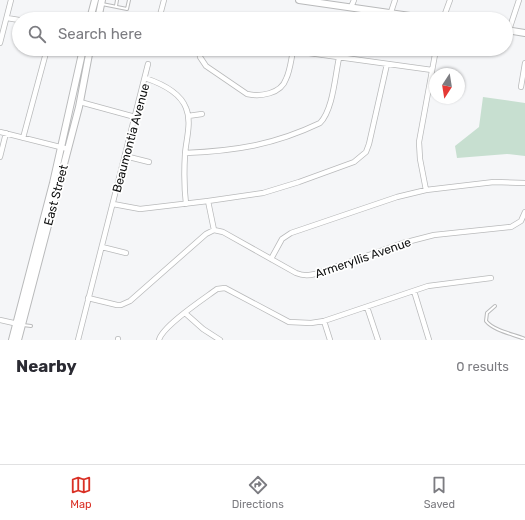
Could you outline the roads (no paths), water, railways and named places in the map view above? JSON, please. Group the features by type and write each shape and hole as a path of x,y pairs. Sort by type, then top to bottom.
{"main road":[{"path":"92,12 95,0"},
{"path":"299,0 391,12"},
{"path":"100,12 102,2"},
{"path":"513,31 525,33"},
{"name":"East Street","path":"18,340 19,324 81,56"},
{"name":"East Street","path":"12,340 19,324 68,149 80,102 88,56"}],"street":[{"path":"0,43 4,21 11,0"},
{"path":"161,12 164,0"},
{"path":"351,7 354,0"},
{"path":"391,12 395,0"},
{"path":"446,12 450,0"},
{"path":"513,15 519,0"},
{"path":"23,138 45,56"},
{"path":"200,56 206,66 247,94 255,96 271,93 283,86 292,56"},
{"path":"326,56 429,70"},
{"path":"432,68 435,56"},
{"path":"185,153 242,149 264,144 320,123 325,119 328,110 339,58"},
{"path":"521,87 525,63"},
{"path":"145,78 148,64"},
{"path":"113,204 140,209 263,193 354,162 366,152 369,144 387,64"},
{"name":"Beaumontia Avenue","path":"78,340 145,78 165,86 178,96 186,108 188,121 184,182 186,204"},
{"path":"426,190 420,159 419,142 429,87"},
{"path":"80,102 135,117"},
{"path":"188,116 202,114"},
{"path":"0,132 68,149"},
{"path":"0,156 6,133"},
{"path":"125,156 149,162"},
{"path":"271,259 282,240 291,234 397,197 426,190 494,182 525,183"},
{"path":"88,298 117,305 130,301 206,234 214,230 208,201"},
{"name":"Armeryllis Avenue","path":"214,230 223,232 302,276 308,276 403,243 434,235 510,227 521,221 525,212"},
{"path":"102,247 126,253"},
{"path":"159,340 160,336 169,325 217,289 225,288 289,322 312,323 324,321 428,286 491,278"},
{"path":"414,291 429,340"},
{"path":"367,307 378,340"},
{"path":"185,313 203,329 220,340"},
{"path":"0,320 19,324"},
{"path":"324,321 330,340"}],"lane":[{"path":"116,6 117,0"},
{"path":"102,2 128,9 129,0"},
{"path":"495,306 487,313 486,321 488,324 494,328 525,339"},
{"path":"19,324 31,326"}]}
